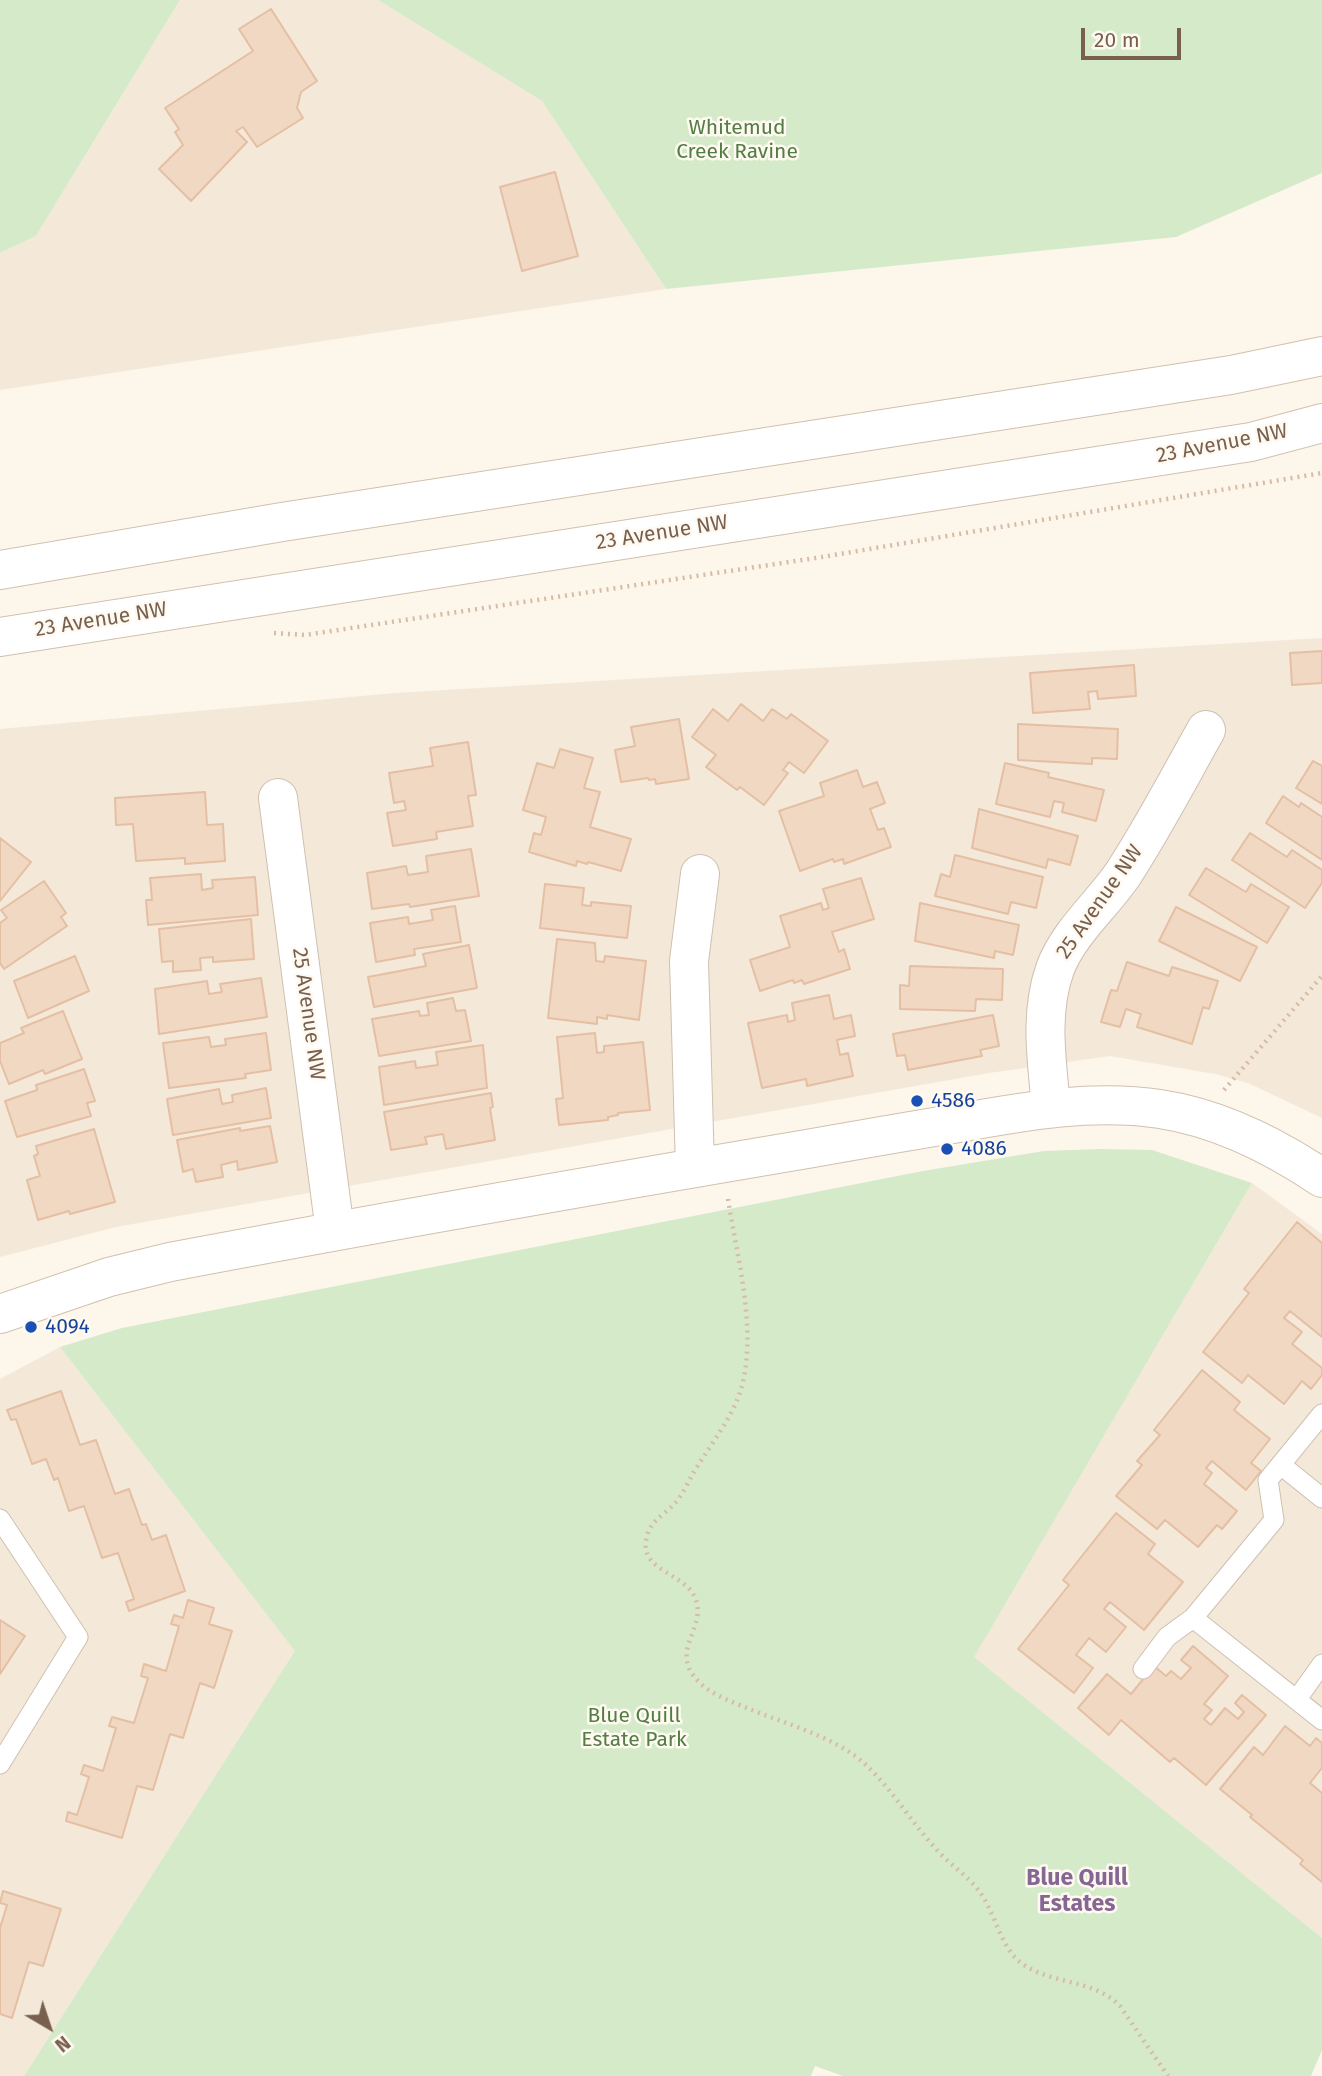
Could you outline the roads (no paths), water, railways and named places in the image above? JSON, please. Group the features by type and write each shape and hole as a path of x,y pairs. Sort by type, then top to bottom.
{"main road":[{"path":"0,570 296,520 1231,375 1322,356"},
{"name":"23 Avenue NW","path":"0,636 1251,442 1322,423"},
{"name":"25 Avenue NW","path":"1051,1107 1044,1029 1047,997 1055,968 1065,949 1123,874 1206,730"},
{"name":"25 Avenue NW","path":"278,798 335,1231"},
{"path":"700,874 689,961 707,1166"},
{"path":"0,1314 97,1281 170,1262 1051,1107 1115,1105 1199,1118 1245,1133 1289,1156 1322,1178"}],"lane":[{"path":"1143,1669 1167,1637 1193,1618 1274,1520 1268,1480 1322,1414"},
{"path":"1281,1465 1322,1498"},
{"path":"0,1519 78,1637 0,1764"},
{"path":"1193,1618 1322,1720"},
{"path":"1297,1699 1322,1664"}],"place":[{"name":"4586","path":"917,1101"},
{"name":"4086","path":"947,1149"},
{"name":"4094","path":"31,1327"}],"district":[{"name":"Blue Quill Estates","path":"1077,1892"}],"park label":[{"name":"Whitemud Creek Ravine","path":"737,140"},
{"name":"Blue Quill Estate Park","path":"634,1728"}]}
